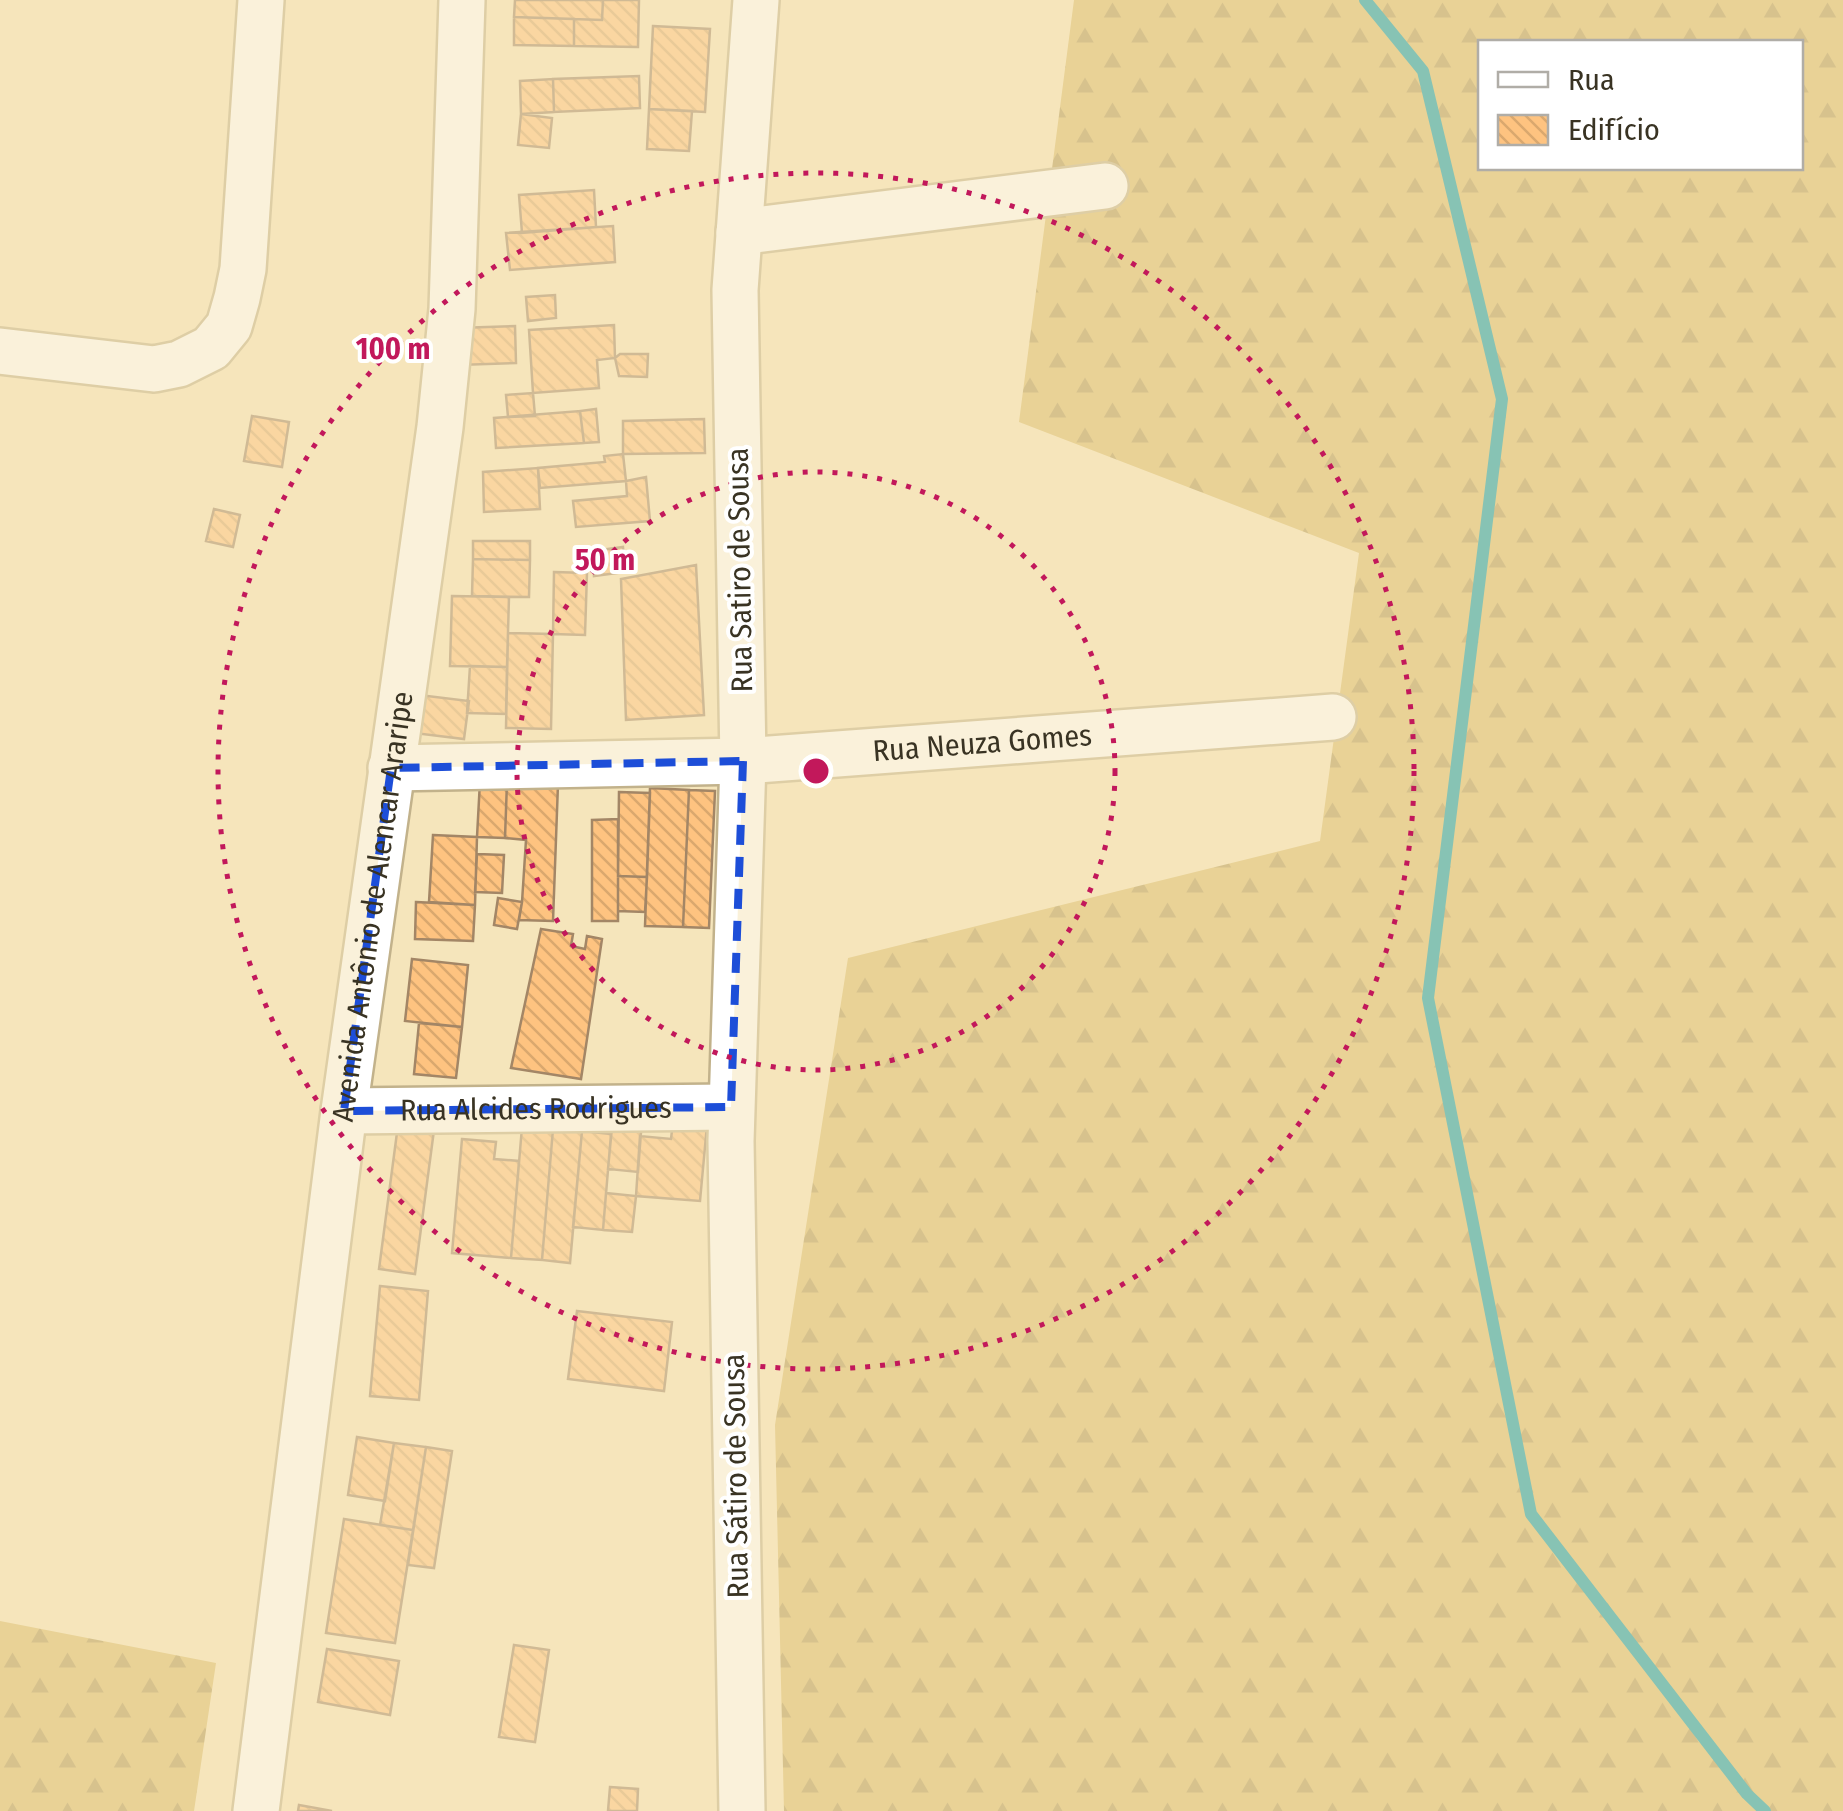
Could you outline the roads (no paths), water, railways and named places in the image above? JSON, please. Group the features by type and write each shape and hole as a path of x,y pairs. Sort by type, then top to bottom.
{"street":[{"path":"0,351 154,369 179,364 210,348 229,326 243,269 261,0"},
{"name":"Avenida Antônio de Alencar Araripe","path":"256,1811 344,1111 440,427 452,308 462,0"},
{"name":"Rua Satiro de Sousa","path":"731,1124 743,761 735,290 756,0"},
{"path":"739,232 1105,186"},
{"name":"Rua Neuza Gomes","path":"391,768 743,761 1333,717"},
{"name":"Rua Alcides Rodrigues","path":"344,1111 731,1124"},
{"name":"Rua Sátiro de Sousa","path":"731,1124 742,1811"}],"waterway":[{"path":"1365,0 1423,71 1502,399 1428,998 1531,1514 1747,1794 1765,1811"}]}
